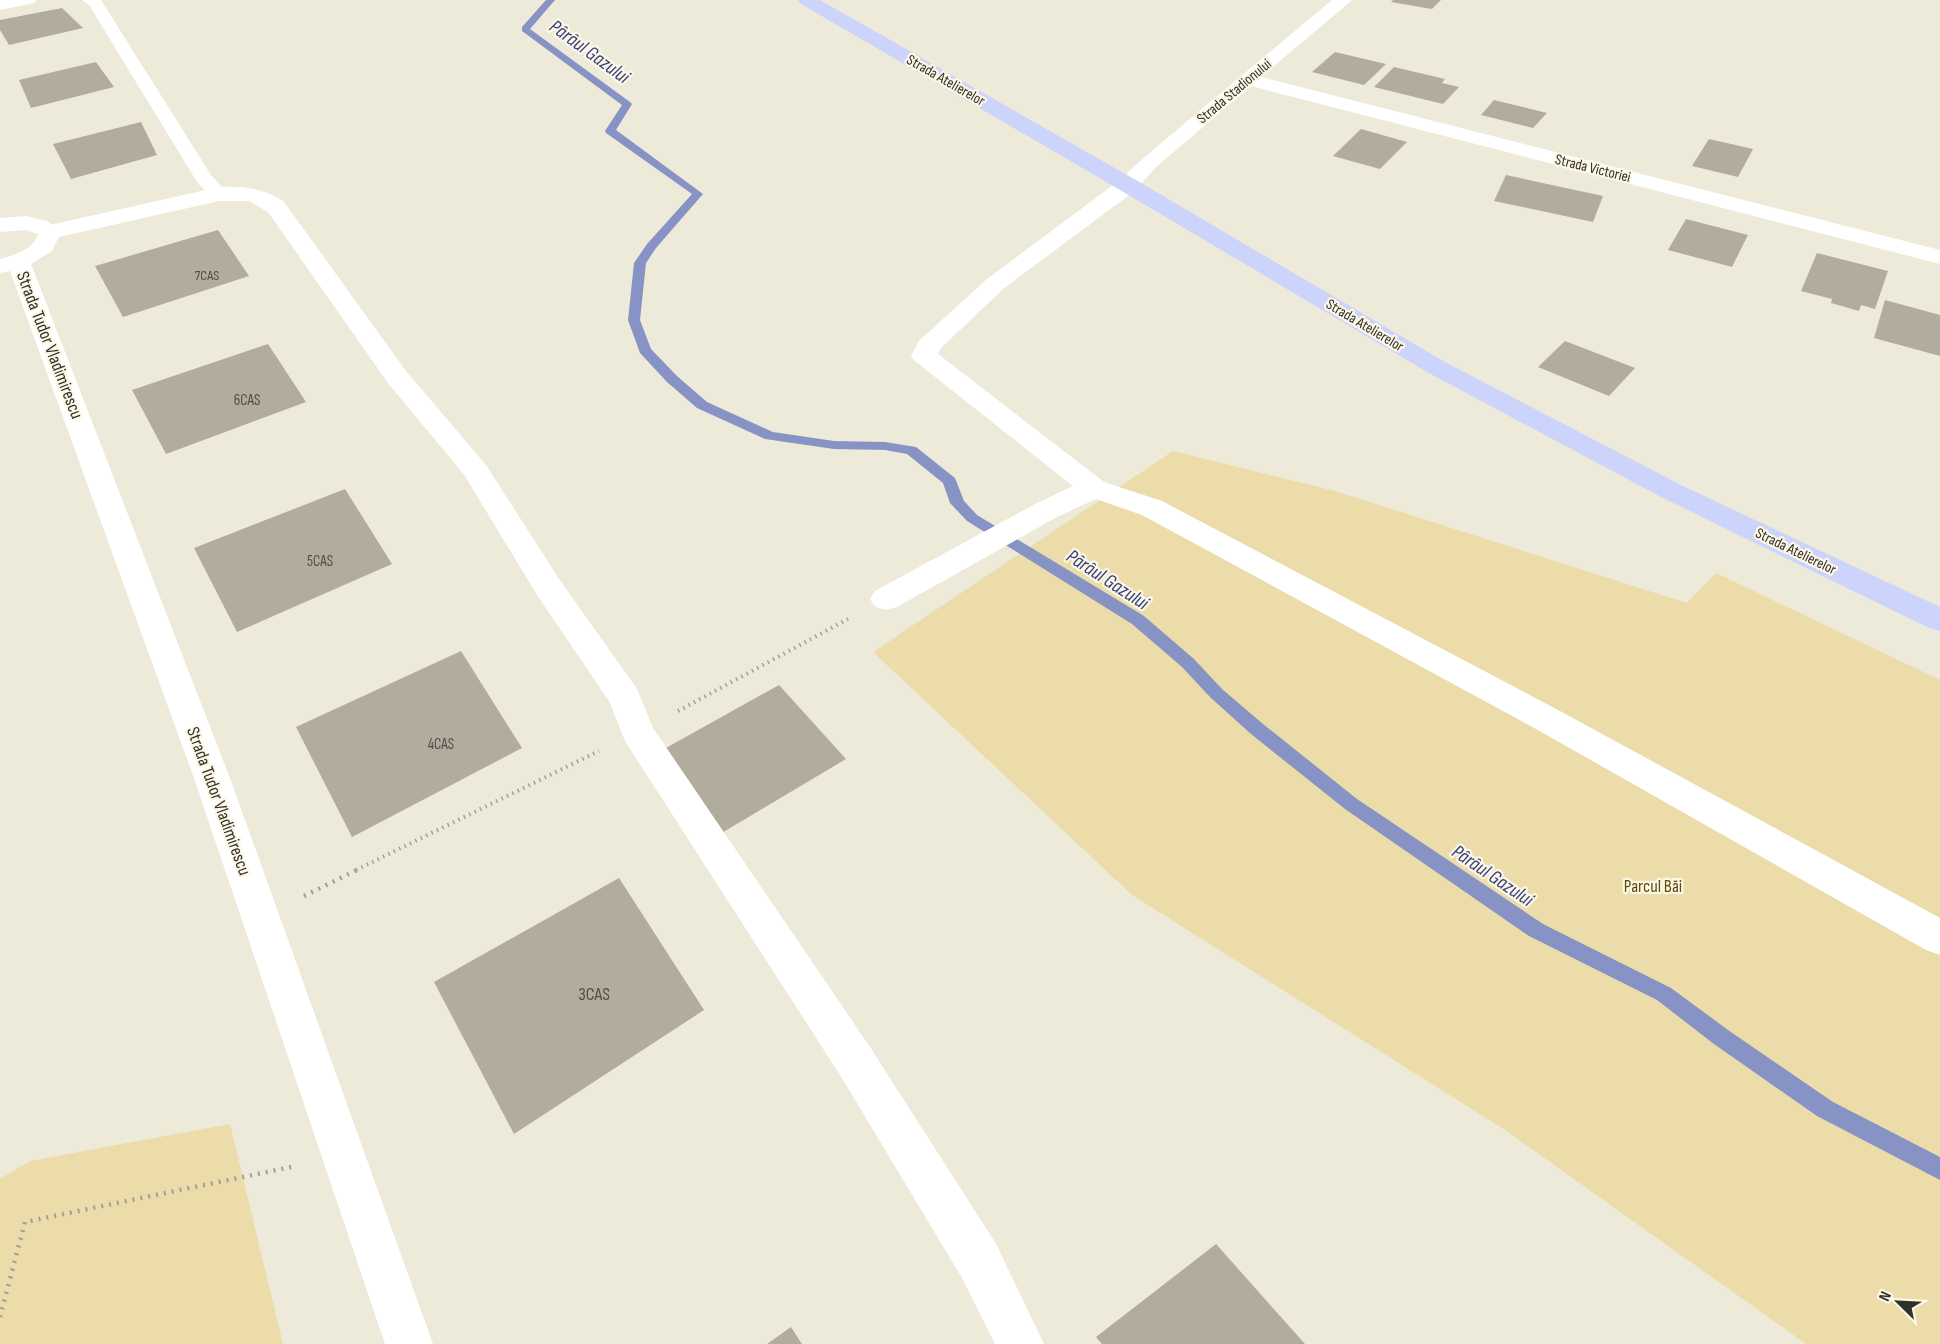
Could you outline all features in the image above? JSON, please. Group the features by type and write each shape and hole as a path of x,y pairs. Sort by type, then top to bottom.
{"main road":[{"name":"Strada Atelierelor","path":"807,0 1457,378 1671,491 1940,620"}],"street":[{"name":"Strada Stadionului","path":"1094,488 924,356 928,346 995,284 1128,185 1148,164 1246,79 1343,0"},
{"name":"Strada Victoriei","path":"1246,79 1940,257"},
{"path":"0,225 32,223 43,226 50,232 219,194 244,193 265,198 276,207 398,377 476,471 548,587 625,698 637,732 861,1071 979,1261 1020,1344"},
{"name":"Strada Tudor Vladimirescu","path":"50,232 50,238 44,246 9,264 213,781 409,1344"},
{"path":"886,599 1047,510 1094,488 1152,508 1548,720 1940,938"}],"lane":[{"path":"0,5 29,0"},
{"path":"90,0 95,2 204,178 219,194"}],"path":[{"path":"261,917 637,732 886,599"},
{"path":"0,1317 25,1222 344,1156"}],"green space":[{"name":"Parcul Băi","path":"1173,451 1335,491 1687,603 1716,573 1940,680 1940,1344 1806,1344 1505,1130 1132,895 873,652"},
{"path":"230,1124 283,1344 0,1344 0,1179 30,1161"}],"building":[{"path":"1393,0 1441,0 1432,9 1391,2"},
{"path":"62,8 83,28 9,45 0,30 0,20"},
{"path":"1335,52 1386,64 1364,85 1312,72"},
{"path":"96,62 114,87 31,108 19,80"},
{"path":"1394,67 1445,79 1442,83 1459,87 1443,104 1374,87"},
{"path":"1494,100 1547,113 1533,128 1481,115"},
{"path":"141,122 157,155 71,179 53,144"},
{"path":"1361,129 1407,142 1380,169 1333,156"},
{"path":"1709,139 1753,149 1738,177 1692,166"},
{"path":"1506,175 1603,196 1593,222 1494,201"},
{"path":"1686,219 1748,235 1732,267 1668,250"},
{"path":"218,230 249,276 123,317 95,266"},
{"path":"1817,253 1888,271 1875,309 1861,305 1859,311 1831,303 1832,299 1801,291"},
{"path":"1885,300 1940,315 1940,356 1874,338"},
{"path":"1565,341 1635,368 1609,396 1538,367"},
{"path":"268,344 306,402 166,454 132,390"},
{"path":"345,489 392,564 237,632 194,548"},
{"path":"461,651 522,748 352,837 296,727"},
{"path":"779,685 846,759 720,834 657,753"},
{"path":"619,878 704,1010 514,1134 434,982"},
{"path":"1216,1244 1305,1344 1102,1344 1096,1337"},
{"path":"791,1327 802,1344 767,1344"}],"waterway":[{"name":"Pârâul Gazului","path":"551,0 525,29 627,104 610,131 698,194 651,246 640,263 634,320 645,350 672,379 702,405 770,436 834,445 885,446 911,450 950,481 957,503 972,518 1138,620 1188,663 1216,693 1257,729 1351,804 1536,930 1664,994 1721,1037 1825,1109 1940,1169"}]}
